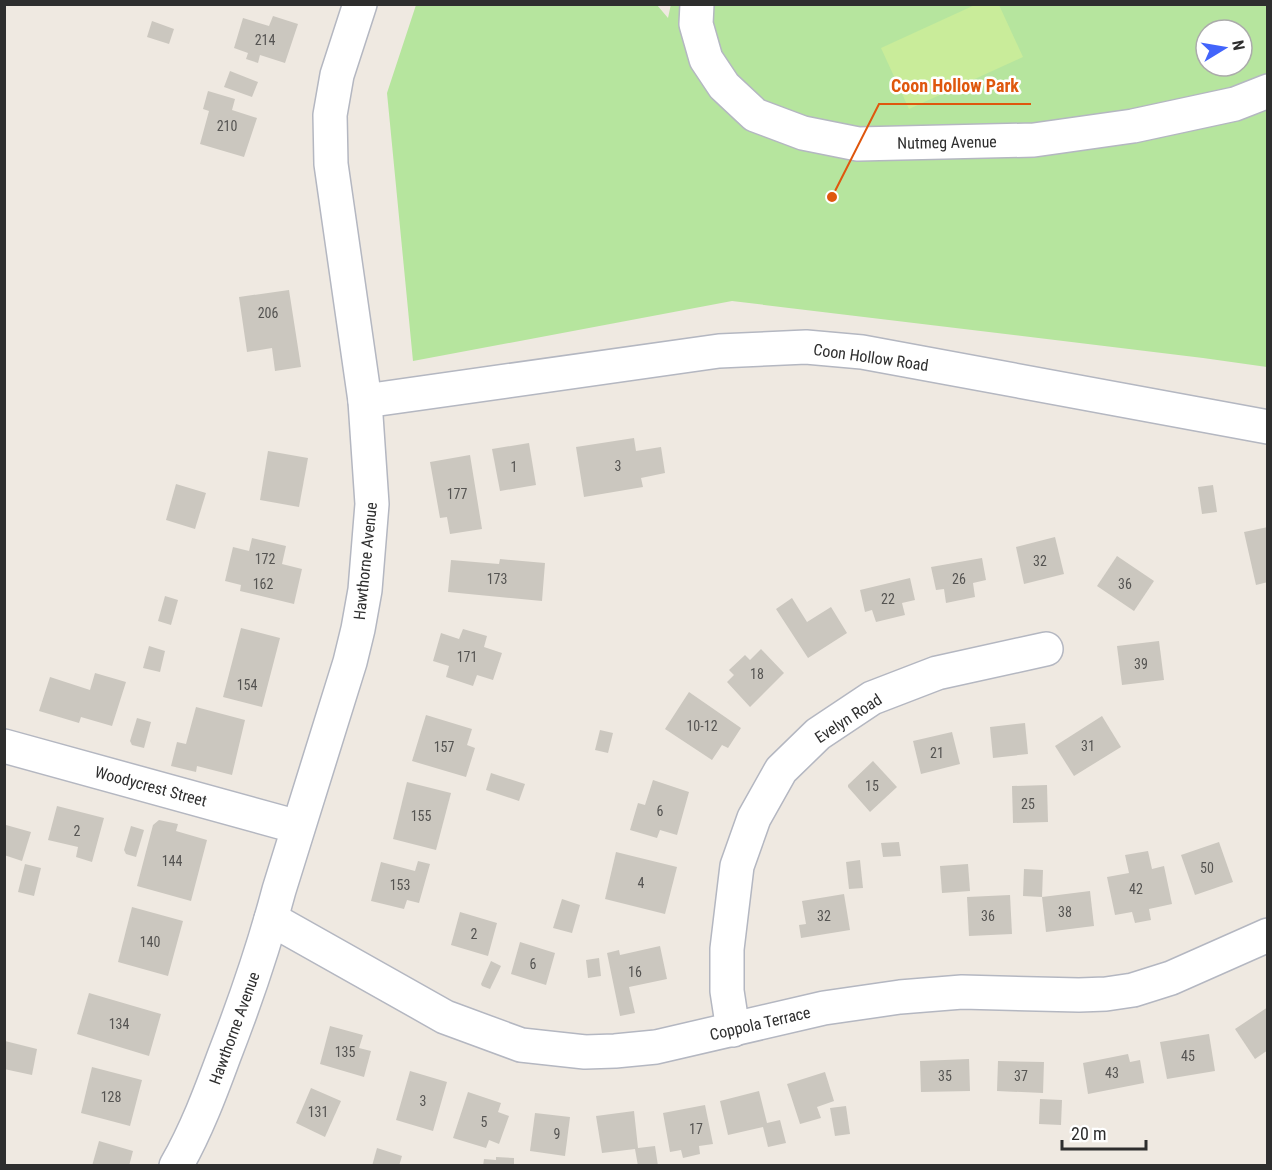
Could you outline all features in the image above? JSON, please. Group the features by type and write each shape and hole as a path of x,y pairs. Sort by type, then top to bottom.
{"street":[{"name":"Hawthorne Avenue","path":"176,1166 188,1144 238,1021 350,663 365,590 372,504 365,401 331,164 330,115 337,75 360,4"},
{"name":"Nutmeg Avenue","path":"697,4 696,24 706,59 724,86 755,115 803,133 858,144 1034,140 1144,124 1235,104 1268,90"},
{"name":"Coon Hollow Road","path":"365,401 719,351 806,347 862,352 1268,427"},
{"name":"Evelyn Road","path":"733,1030 727,991 727,949 737,866 754,818 781,770 818,734 872,699 937,673 1046,649"},
{"name":"Woodycrest Street","path":"4,746 298,827"},
{"name":"Coppola Terrace","path":"271,919 445,1017 521,1045 585,1052 656,1047 824,1008 900,997 962,992 1079,995 1132,990 1171,978 1268,935"}],"green space":[{"path":"671,4 1267,5 1267,367 732,301 413,361 387,93 416,5 657,5 668,18"},
{"path":"977,4 999,5 1023,57 909,109 881,48"}],"building":[{"path":"273,16 298,24 285,63 260,55 258,63 246,59 248,53 234,48 243,18 269,26"},
{"path":"152,21 174,29 169,44 147,37"},
{"path":"230,71 258,82 252,97 224,87"},
{"path":"208,91 235,99 232,110 257,118 244,157 200,144 209,111 203,109"},
{"path":"289,290 301,367 275,371 272,348 247,352 239,297"},
{"path":"634,438 636,451 661,447 665,473 641,478 643,487 584,497 576,447"},
{"path":"529,443 536,485 500,491 492,449"},
{"path":"268,451 308,458 299,507 260,500"},
{"path":"470,455 482,529 450,534 447,517 440,518 430,462"},
{"path":"176,484 206,493 195,529 166,520"},
{"path":"1213,485 1217,512 1202,514 1198,487"},
{"path":"1268,527 1268,582 1256,585 1244,532"},
{"path":"1055,537 1064,574 1024,584 1016,547"},
{"path":"252,538 286,546 282,564 302,569 294,604 240,591 241,585 225,581 233,547 249,551"},
{"path":"1117,556 1154,581 1134,611 1097,586"},
{"path":"982,558 986,580 973,583 975,597 946,603 944,589 936,590 931,567"},
{"path":"500,559 545,563 542,601 448,592 451,560 499,564"},
{"path":"910,578 915,600 902,603 905,615 876,622 872,610 865,612 860,590"},
{"path":"165,596 178,600 171,625 158,621"},
{"path":"792,598 807,622 831,607 847,633 808,658 776,609"},
{"path":"241,628 280,638 262,707 223,697"},
{"path":"463,629 487,636 484,647 502,653 493,680 477,675 473,686 446,677 449,666 433,661 441,633 459,639"},
{"path":"1159,641 1164,680 1122,685 1117,646"},
{"path":"149,646 165,651 160,672 143,668"},
{"path":"761,649 784,673 750,707 727,682 734,675 729,670 745,655 750,660"},
{"path":"95,673 126,682 112,726 81,717 79,723 39,711 50,677 90,690"},
{"path":"689,692 741,728 728,748 722,745 712,760 665,729"},
{"path":"196,707 245,720 232,775 197,766 196,772 171,766 177,742 186,744"},
{"path":"426,715 472,729 467,745 475,748 466,777 412,761"},
{"path":"1102,716 1121,747 1074,776 1055,746"},
{"path":"137,718 151,722 144,748 132,745 130,741"},
{"path":"1025,723 1028,754 993,758 990,727"},
{"path":"600,730 613,733 608,753 595,750"},
{"path":"952,732 960,764 921,774 913,741"},
{"path":"873,761 897,787 870,812 848,785"},
{"path":"491,773 525,784 519,801 486,790"},
{"path":"653,780 689,792 677,835 660,830 657,838 630,830 638,803 645,805"},
{"path":"407,782 451,793 436,850 393,839"},
{"path":"1047,785 1048,822 1013,823 1012,786"},
{"path":"57,806 104,818 92,862 76,857 78,847 48,840"},
{"path":"159,820 178,824 176,831 207,840 191,901 137,886 153,825"},
{"path":"6,825 31,832 22,861 4,855"},
{"path":"131,826 144,830 136,857 126,854 124,850"},
{"path":"899,842 901,856 883,857 881,843"},
{"path":"1219,842 1233,882 1195,895 1181,855"},
{"path":"1148,851 1152,869 1164,866 1172,904 1149,909 1151,920 1135,923 1132,912 1115,915 1107,877 1129,873 1125,855"},
{"path":"616,852 677,867 665,914 605,899"},
{"path":"860,860 863,888 849,889 846,862"},
{"path":"418,861 430,864 419,903 407,900 404,909 371,901 381,862 415,871"},
{"path":"25,864 41,868 34,896 18,892"},
{"path":"968,864 970,891 942,893 940,866"},
{"path":"1024,869 1043,870 1042,897 1023,896"},
{"path":"1090,891 1094,926 1046,932 1042,897"},
{"path":"844,894 850,930 801,938 799,925 806,924 802,901"},
{"path":"1010,895 1012,934 969,936 967,897"},
{"path":"562,899 580,905 572,933 553,928"},
{"path":"132,907 183,921 168,976 118,962"},
{"path":"460,912 497,923 488,956 451,945"},
{"path":"520,942 555,953 546,985 511,974"},
{"path":"660,946 667,979 629,987 635,1013 620,1016 607,953 619,950 620,955"},
{"path":"599,958 601,976 588,978 586,960"},
{"path":"491,961 501,966 490,989 481,984"},
{"path":"89,993 161,1014 149,1056 77,1034"},
{"path":"1268,1007 1268,1050 1255,1059 1235,1029"},
{"path":"330,1026 363,1035 359,1048 371,1051 364,1077 320,1064"},
{"path":"1209,1034 1215,1071 1167,1079 1160,1042"},
{"path":"5,1041 37,1049 32,1075 4,1069"},
{"path":"1128,1054 1130,1062 1140,1060 1144,1083 1088,1094 1083,1063"},
{"path":"969,1059 970,1091 921,1092 920,1061"},
{"path":"998,1061 1044,1062 1043,1093 997,1091"},
{"path":"92,1067 142,1080 130,1126 81,1113"},
{"path":"410,1071 447,1082 433,1131 396,1120"},
{"path":"825,1072 834,1101 817,1107 821,1118 800,1124 787,1084"},
{"path":"311,1088 341,1101 325,1137 296,1123"},
{"path":"759,1091 767,1123 780,1120 786,1143 768,1147 763,1127 728,1135 720,1101"},
{"path":"468,1092 501,1103 498,1112 509,1116 499,1144 489,1140 486,1148 453,1138"},
{"path":"1040,1099 1062,1100 1061,1125 1039,1124"},
{"path":"705,1105 713,1144 699,1146 700,1154 683,1158 681,1150 670,1152 663,1113"},
{"path":"846,1106 850,1134 835,1136 830,1108"},
{"path":"634,1111 638,1148 655,1146 658,1166 638,1166 635,1149 602,1153 596,1116"},
{"path":"535,1113 570,1117 565,1156 530,1151"},
{"path":"99,1141 133,1151 129,1166 92,1166"},
{"path":"377,1148 402,1156 399,1166 372,1166"},
{"path":"496,1157 514,1158 514,1166 483,1166 484,1159 496,1160"}],"place":[{"name":"Coon Hollow Park","path":"832,197"}]}
